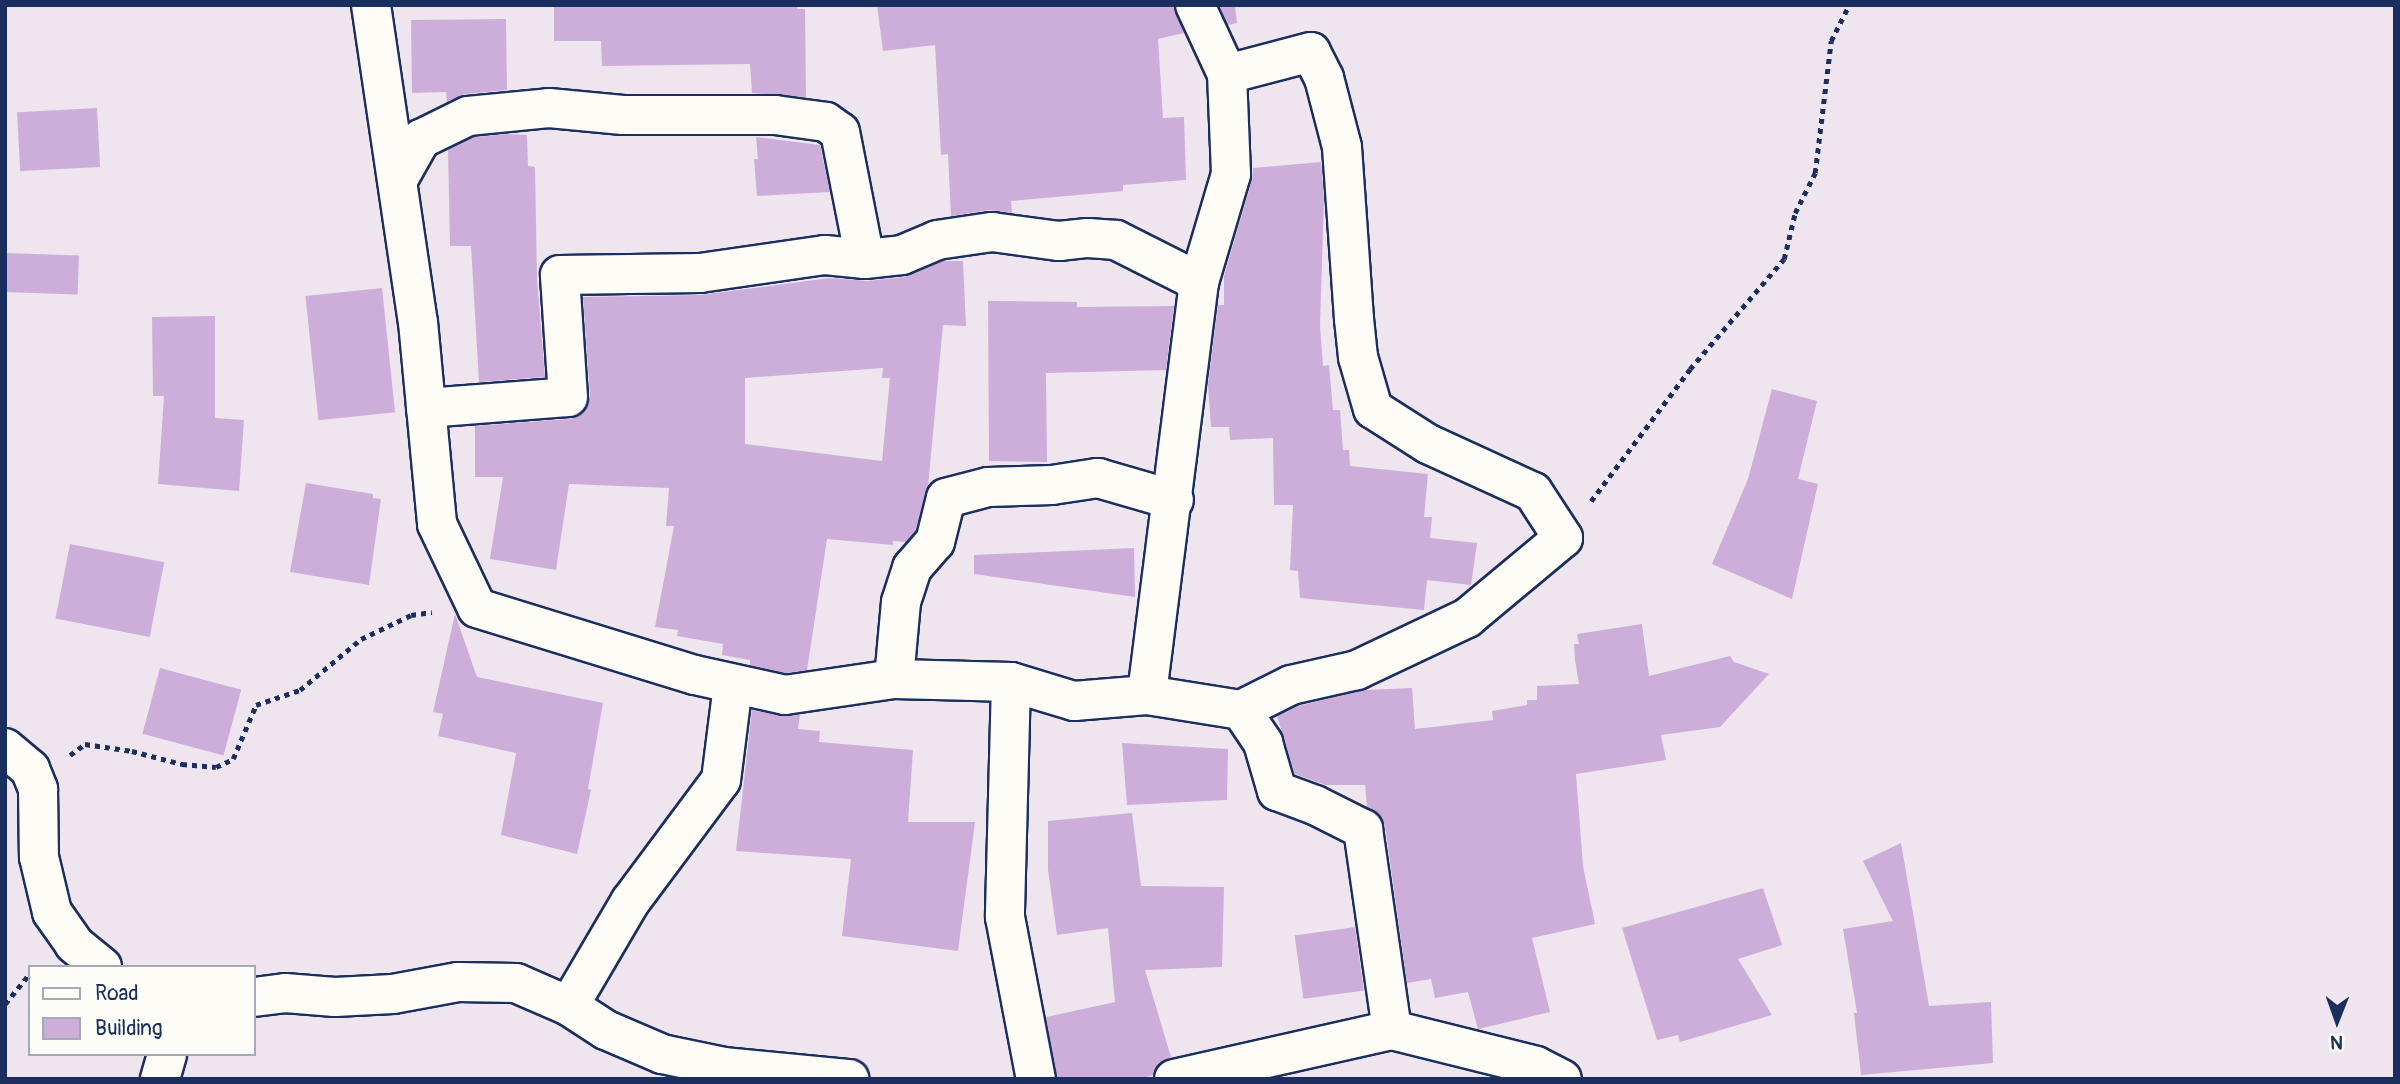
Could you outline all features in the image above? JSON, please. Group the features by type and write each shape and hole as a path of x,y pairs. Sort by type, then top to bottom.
{"street":[{"path":"372,5 399,178 437,524 477,608 733,685 785,695 894,679 1011,682 1074,701 1147,695 1241,710 1291,685 1357,670 1467,618 1563,538 1533,492 1428,444 1373,409 1358,357 1342,146 1324,78 1311,52 1227,74"},
{"path":"1147,695 1174,500 1199,282 1231,174 1227,74 1195,5"},
{"path":"399,178 421,139 468,116 549,108 623,115 775,115 826,122 839,132 865,259"},
{"path":"426,408 568,397 560,275 700,273 825,255 865,259 902,255 937,240 992,232 1059,241 1088,238 1116,240 1199,282"},
{"path":"894,679 901,602 912,569 935,542 946,498 988,487 1052,485 1098,478 1174,500"},
{"path":"1011,682 1006,917 1036,1079"},
{"path":"569,1006 630,902 720,780 733,685"},
{"path":"1241,710 1262,743 1277,791 1315,804 1363,829 1392,1030"},
{"path":"5,748 30,769 38,789 39,857 52,912 74,944 100,965"},
{"path":"256,996 285,993 335,997 393,993 458,982 516,983 569,1006 606,1030 662,1054 724,1067 849,1079"},
{"path":"1174,1079 1392,1030 1536,1066 1562,1079"},
{"path":"160,1079 166,1056"}],"path":[{"path":"1563,538 1590,508 1591,499 1690,369 1784,260 1795,213 1815,173 1831,41 1849,5"},
{"path":"63,760 85,744 132,751 182,764 216,767 233,759 256,705 300,690 361,639 411,615 457,608 477,608"},
{"path":"5,1004 28,975"}],"building":[{"path":"554,5 797,5 797,9 805,9 806,97 752,93 750,64 602,66 601,41 554,41"},
{"path":"877,5 1173,5 1184,33 1158,39 1163,118 1184,117 1186,180 1123,185 1123,191 1011,201 1012,213 989,210 951,216 948,154 941,155 935,45 883,51"},
{"path":"1219,5 1235,5 1237,23 1228,25"},
{"path":"506,19 507,90 465,94 447,102 446,92 412,93 411,20"},
{"path":"97,108 100,167 20,171 17,112"},
{"path":"527,135 528,166 535,167 537,279 545,377 479,382 471,246 450,246 448,150 474,137"},
{"path":"756,137 820,145 830,192 757,196 754,159 758,159"},
{"path":"1321,162 1324,199 1320,325 1323,366 1329,365 1333,410 1340,410 1343,450 1349,450 1350,466 1428,474 1424,517 1432,517 1430,538 1477,543 1471,585 1427,580 1424,610 1300,598 1298,571 1290,570 1293,505 1274,505 1273,438 1230,440 1229,427 1211,427 1208,385 1218,305 1224,305 1224,276 1252,180 1253,168"},
{"path":"5,253 79,256 78,295 5,292"},
{"path":"943,261 963,261 966,326 943,325 928,487 915,532 906,542 893,541 893,545 827,539 807,670 786,673 750,665 750,660 722,655 723,644 677,636 678,630 655,627 674,526 666,526 669,488 569,484 556,570 490,559 503,477 475,477 475,426 570,419 580,415 587,407 590,396 583,297 700,295 830,278 867,281 905,277","holes":["883,368 882,378 890,378 882,461 745,444 745,378"]},
{"path":"382,288 395,412 318,420 305,296"},
{"path":"988,301 1077,302 1077,307 1174,306 1166,370 1046,373 1047,462 989,461"},
{"path":"215,316 215,418 244,420 239,491 158,484 164,396 153,396 152,317"},
{"path":"1772,389 1817,401 1798,479 1818,484 1792,599 1712,564 1748,479"},
{"path":"306,483 373,494 373,498 381,499 369,585 290,572"},
{"path":"70,544 164,562 150,637 55,619"},
{"path":"1134,548 1135,597 974,574 974,555"},
{"path":"455,614 477,677 603,703 588,789 591,790 577,854 501,835 516,753 438,736 443,714 433,712"},
{"path":"1642,624 1649,676 1730,656 1734,662 1769,674 1720,727 1661,735 1666,760 1576,774 1583,866 1595,924 1532,938 1550,1012 1478,1029 1468,992 1435,998 1431,979 1407,983 1385,826 1380,816 1367,807 1365,785 1325,785 1295,774 1277,716 1298,706 1365,690 1412,688 1415,729 1493,720 1492,711 1527,705 1527,700 1537,700 1537,686 1579,684 1574,644 1579,644 1577,634"},
{"path":"160,668 241,690 224,755 142,734"},
{"path":"752,710 781,716 800,715 798,729 820,731 819,742 913,750 908,822 975,822 958,951 842,936 851,859 736,851"},
{"path":"1122,743 1228,749 1227,800 1127,805"},
{"path":"1132,813 1141,886 1224,887 1222,967 1145,970 1171,1057 1159,1063 1153,1075 1138,1079 1057,1079 1046,1017 1115,1002 1108,928 1057,935 1048,870 1048,821"},
{"path":"1901,843 1929,1006 1991,1002 1993,1063 1861,1075 1854,1013 1857,1013 1843,929 1893,921 1863,861"},
{"path":"1763,888 1782,945 1738,959 1772,1015 1680,1042 1678,1035 1657,1040 1622,928"},
{"path":"1355,927 1364,990 1304,999 1295,935"}]}
